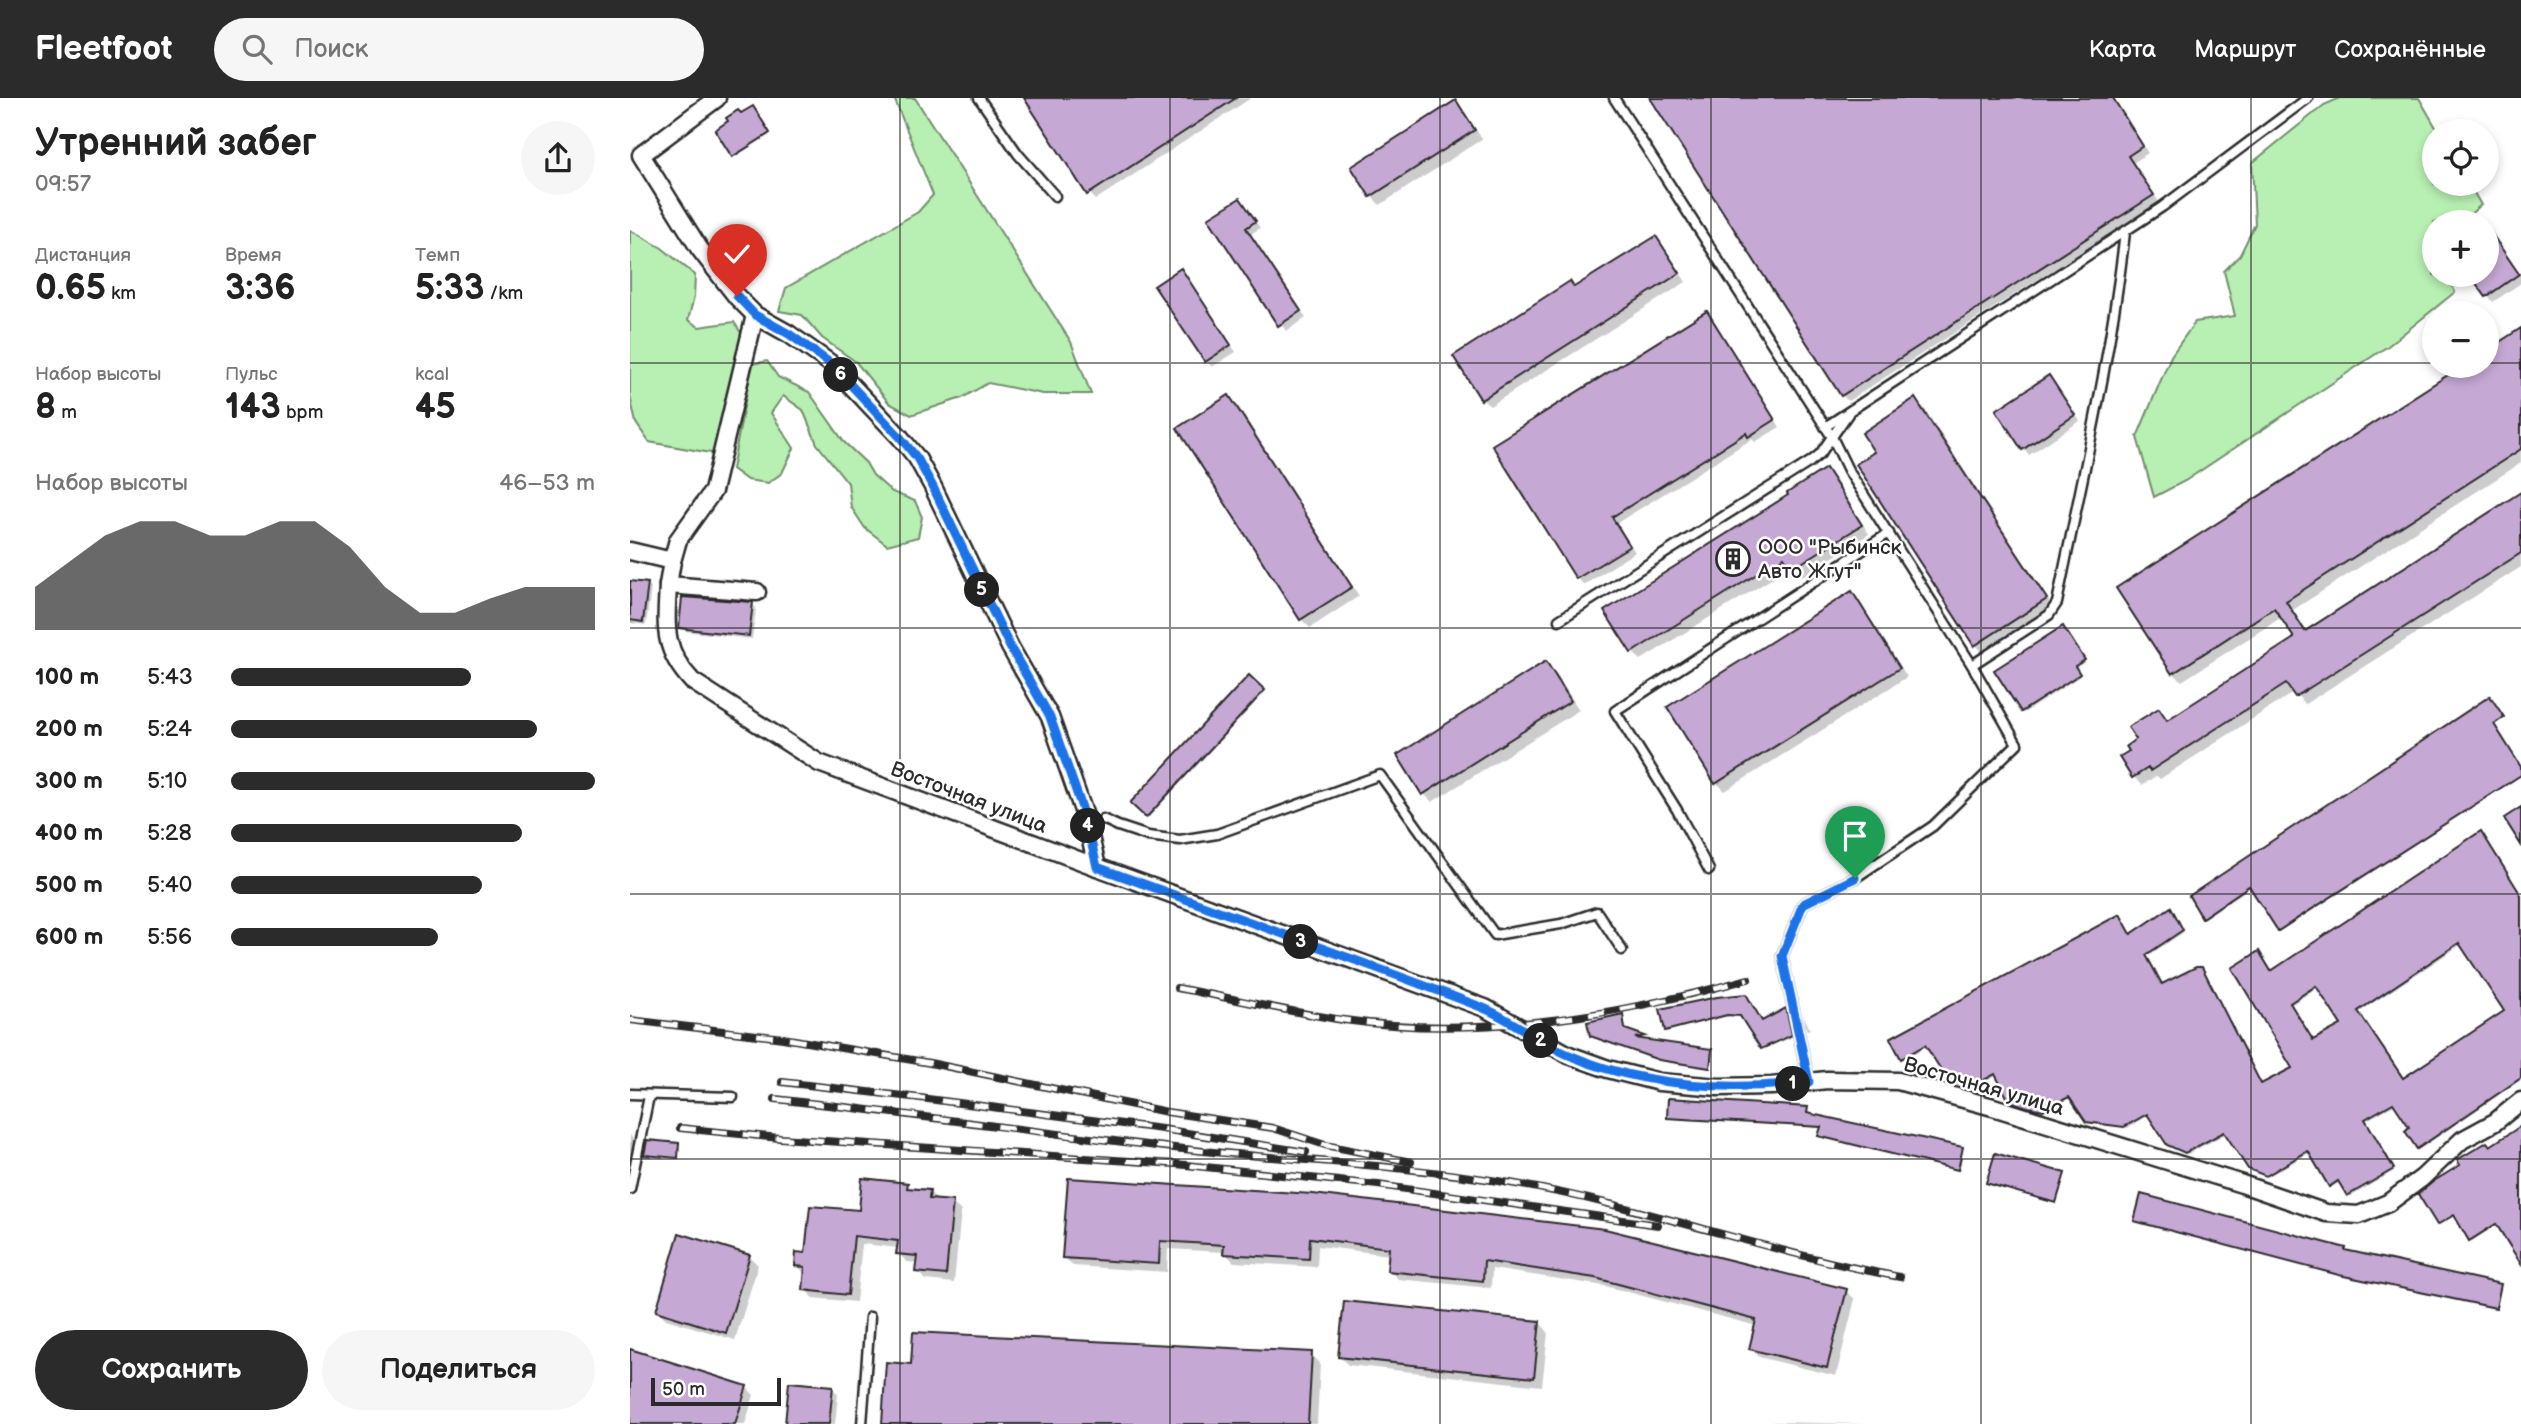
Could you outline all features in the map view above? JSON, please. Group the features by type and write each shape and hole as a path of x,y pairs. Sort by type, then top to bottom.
{"street":[{"path":"718,98 641,155 699,248 737,296 755,315 789,334 830,363 917,458 1010,647 1050,717 1086,819 1097,867"},
{"name":"Восточная улица","path":"755,315 713,491 678,540 672,561 666,625 669,648 677,666 692,681 819,763 1485,1008 1569,1055 1608,1069 1659,1082 1718,1087 1898,1081 1993,1107 2242,1184 2326,1213 2359,1215 2388,1203 2422,1178 2462,1140 2495,1122 2521,1101"},
{"path":"630,551 672,561"},
{"path":"668,585 757,592"}],"lane":[{"path":"979,98 1017,154 1055,196"},
{"path":"1614,98 1832,438 1848,470 1972,665 2017,744 1933,826 1855,878 1803,904 1782,956 1809,1082"},
{"path":"1825,427 2124,232 2308,98"},
{"path":"1972,665 2049,615 2057,603 2117,306 2124,232"},
{"path":"1559,620 1810,462 1820,454 1852,409"},
{"path":"1709,870 1677,810 1615,711 1889,533"},
{"path":"1103,819 1148,836 1180,839 1205,836 1381,775 1494,936 1561,924 1597,912 1622,950"},
{"path":"630,1094 733,1097"},
{"path":"630,1189 649,1096"},
{"path":"862,1424 870,1317"}],"green space":[{"path":"894,98 915,98 1071,342 1091,394 1043,394 988,383 962,398 911,415 889,403 856,362 822,338 802,315 779,311 786,288 918,212 933,195"},
{"path":"2340,98 2419,98 2431,119 2422,119 2422,196 2476,196 2481,205 2475,210 2422,210 2422,287 2453,287 2455,292 2444,301 2422,301 2422,319 2388,346 2185,481 2154,497 2137,437 2171,356 2195,322 2235,316 2224,271 2240,255 2255,224 2252,163 2324,105"},
{"path":"630,230 662,248 695,275 694,297 688,320 699,327 734,322 745,339 717,454 649,442 636,423 630,396"},
{"path":"767,361 778,377 809,392 844,442 866,463 873,475 892,492 915,501 922,517 918,537 887,545 865,528 851,507 848,483 817,444 803,410 783,396 771,413 794,448 782,473 768,483 747,480 732,469 752,364"}],"building":[{"path":"1024,98 1236,98 1087,195"},
{"path":"1650,98 2113,98 2143,146 2128,156 2154,195 1841,396"},
{"path":"1456,100 1475,130 1370,197 1351,167"},
{"path":"753,106 770,133 732,157 715,130 738,110 741,113"},
{"path":"1240,198 1256,221 1246,228 1301,311 1278,326 1208,218"},
{"path":"1656,236 1680,273 1481,400 1453,356 1570,281 1574,287"},
{"path":"2499,245 2519,274 2486,297 2479,287 2499,287"},
{"path":"1181,268 1231,345 1205,362 1154,286"},
{"path":"1707,311 1775,420 1748,437 1746,433 1612,517 1630,546 1576,579 1492,445"},
{"path":"2521,328 2521,449 2286,601 2305,631 2521,492 2521,553 2295,697 2286,684 2150,771 2148,768 2132,778 2119,757 2129,751 2126,746 2136,739 2128,727 2159,708 2167,720 2294,638 2274,608 2172,674 2116,588 2443,378 2499,378 2499,342"},
{"path":"2049,375 2075,415 2022,450 1996,410"},
{"path":"1229,395 1352,587 1300,620 1177,428"},
{"path":"1915,398 2047,599 1974,646 1856,464 1874,452 1862,433"},
{"name":"ООО \"Рыбинск Авто Жгут\"","path":"1826,468 1862,525 1792,569 1784,557 1631,653 1604,611 1788,495 1787,493"},
{"path":"630,581 648,583 643,622 630,620"},
{"path":"1852,591 1900,668 1715,784 1667,707"},
{"path":"682,597 753,602 749,636 679,628"},
{"path":"2063,626 2085,660 2075,666 2080,674 2021,712 1994,670"},
{"path":"1546,661 1571,701 1422,795 1397,755"},
{"path":"1249,675 1265,690 1146,818 1130,803"},
{"path":"2490,696 2504,717 2494,724 2521,767 2521,775 2278,931 2249,886 2202,918 2189,896"},
{"path":"2521,807 2521,845 2504,818"},
{"path":"2481,831 2521,895 2521,1078 2417,1149 2405,1131 2409,1127 2393,1103 2365,1119 2394,1169 2347,1196 2338,1181 2329,1187 2308,1151 2266,1176 2248,1169 2224,1132 2185,1153 2167,1145 2147,1114 2124,1127 2086,1122 2069,1097 2043,1110 2027,1107 2009,1101 1995,1074 1971,1087 1949,1082 1925,1045 1901,1059 1890,1038 2120,914 2131,934 2171,907 2183,930 2146,955 2162,984 2196,967 2202,967 2261,1084 2292,1068 2232,968 2259,951 2271,971","holes":["2459,943 2504,1011 2403,1078 2358,1011","2316,986 2341,1025 2313,1040 2290,1003"]},
{"path":"1746,994 1762,1021 1786,1008 1792,1035 1761,1049 1740,1016 1727,1015 1665,1031 1660,1009"},
{"path":"1623,1014 1625,1029 1645,1036 1635,1038 1712,1049 1710,1068 1659,1060 1590,1036 1587,1022"},
{"path":"1668,1098 1808,1107 1807,1113 1963,1147 1958,1170 1818,1136 1821,1127 1667,1118"},
{"path":"2521,1126 2521,1264 2496,1224 2469,1241 2454,1215 2437,1225 2418,1194 2460,1165 2457,1160 2487,1142 2490,1146"},
{"path":"647,1140 679,1143 678,1158 644,1155"},
{"path":"1995,1153 2065,1173 2056,1203 1986,1183"},
{"path":"862,1178 908,1183 907,1188 930,1190 929,1199 953,1201 946,1275 915,1272 917,1256 896,1254 898,1241 854,1236 848,1295 803,1290 805,1267 795,1266 796,1252 805,1253 810,1206 859,1210"},
{"path":"1068,1178 1313,1194 1605,1229 1847,1289 1827,1368 1749,1349 1756,1320 1595,1278 1484,1261 1483,1281 1387,1271 1389,1248 1310,1238 1309,1259 1223,1254 1224,1245 1160,1241 1159,1264 1062,1258"},
{"path":"2141,1194 2346,1248 2345,1250 2501,1284 2496,1308 2339,1275 2134,1221"},
{"path":"679,1233 750,1255 726,1333 656,1311"},
{"path":"1344,1301 1540,1321 1534,1378 1338,1357"},
{"path":"913,1332 1312,1352 1308,1424 882,1424 886,1362 911,1364"},
{"path":"630,1349 747,1386 735,1424 630,1424"},
{"path":"789,1382 833,1386 829,1424 785,1424"}],"railway":[{"path":"1177,988 1344,1020 1446,1027 1497,1025 1598,1013 1649,1004 1748,979"},
{"path":"630,1020 783,1038 930,1063 1167,1112 1273,1128 1325,1145 1411,1162"},
{"path":"782,1082 1162,1129 1306,1152"},
{"path":"775,1099 1200,1151 1466,1176 1559,1192 1802,1255 1900,1277"},
{"path":"680,1128 780,1138 1176,1164 1378,1185 1658,1225"}],"place":[{"name":"ООО \"Рыбинск Авто Жгут\"","path":"1733,559"}],"route":[{"path":"737,296 755,315 789,334 830,363 917,458 1010,647 1050,717 1086,819 1097,867 1485,1008 1569,1055 1608,1069 1659,1082 1718,1087 1809,1082 1782,956 1803,904 1855,878"}]}
